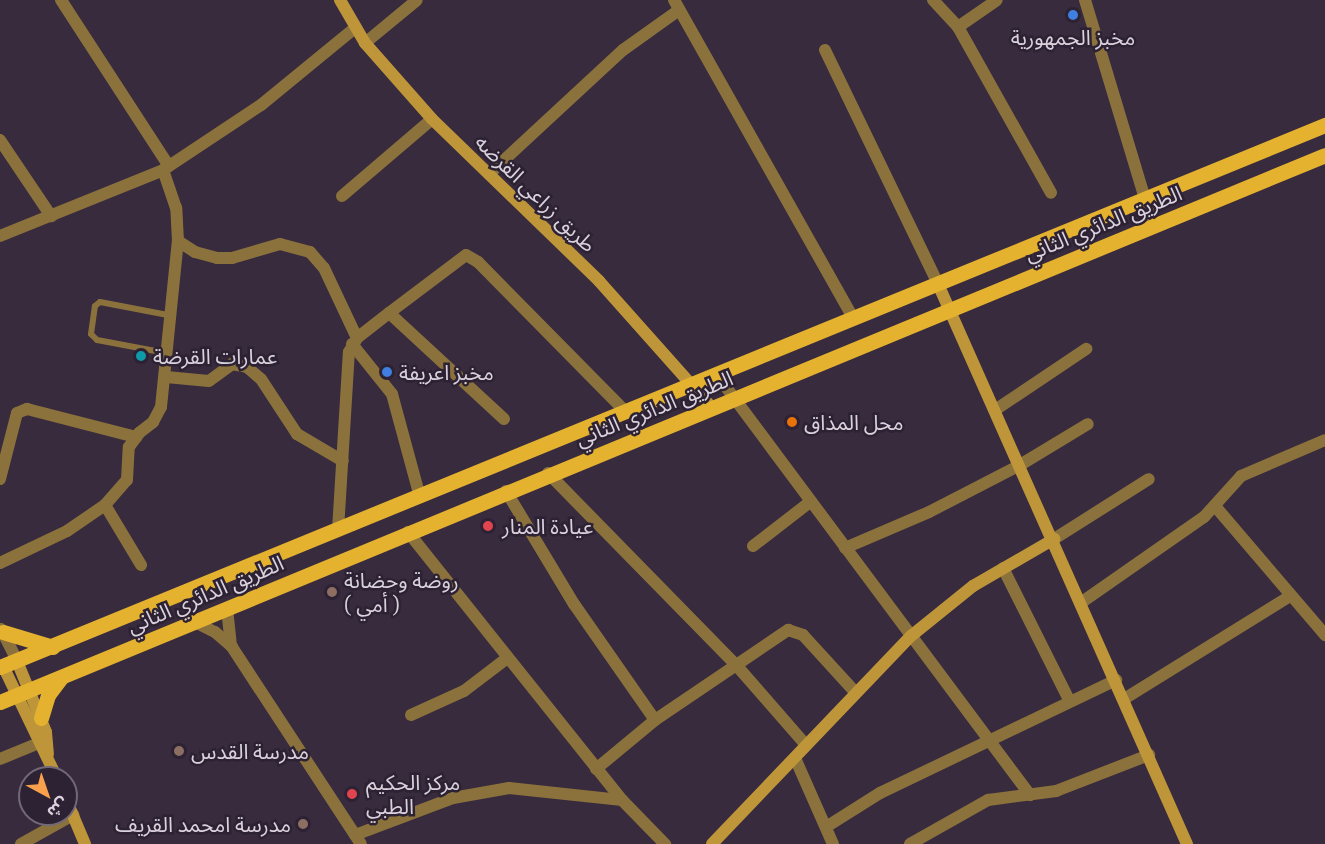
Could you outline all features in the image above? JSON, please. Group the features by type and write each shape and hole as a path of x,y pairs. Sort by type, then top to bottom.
{"main road":[{"name":"الطريق الدائري الثاني","path":"5,663 53,647 1325,125"},
{"name":"الطريق الدائري الثاني","path":"0,702 548,473 732,400 1325,155"},
{"path":"1,629 53,647"},
{"path":"41,718 48,695 63,676"}],"street":[{"path":"0,563 67,531 105,505 126,480 129,447 136,437 153,422 161,407 166,377 168,315 178,241 176,208 166,168 61,0"},
{"name":"طريق زراعي القرضه","path":"340,0 365,43 432,119 599,281 712,408"},
{"path":"365,43 417,0"},
{"path":"933,0 958,27 1051,194"},
{"path":"958,27 998,0"},
{"path":"1085,0 1143,199 1153,225"},
{"path":"489,174 623,50 676,5 854,319"},
{"path":"0,236 166,168 261,105 355,28"},
{"path":"825,51 938,284 1054,539 1187,844"},
{"path":"342,196 432,119"},
{"path":"0,140 51,216"},
{"path":"178,241 200,255 217,258 232,258 280,244 310,252 324,268 354,341 392,394 420,497"},
{"path":"338,530 354,341 466,255 473,257 626,412"},
{"path":"389,313 504,419"},
{"path":"995,410 1086,349"},
{"path":"166,377 209,381 232,364 247,367 261,379 297,434 343,462"},
{"path":"717,375 732,400 1030,795"},
{"path":"0,479 17,413 27,409 136,437"},
{"path":"844,548 929,512 1020,465 1088,424"},
{"path":"1082,602 1215,506 1242,476 1325,440"},
{"path":"548,473 737,666 804,744"},
{"path":"712,844 795,758 804,744 911,636 973,586 1054,539 1149,479"},
{"path":"506,491 574,604 655,720"},
{"path":"753,546 810,501"},
{"path":"105,505 141,565"},
{"path":"1215,506 1325,635"},
{"path":"408,532 506,659 596,769 622,800 665,844"},
{"path":"1003,568 1069,700"},
{"path":"1124,699 1290,596"},
{"path":"227,608 232,647"},
{"path":"195,622 215,632 232,647 358,839 403,815 484,790 509,788 622,800"},
{"path":"1,629 5,663 22,693 41,718 48,758"},
{"path":"596,769 655,720 737,666 780,633 795,630 855,692"},
{"path":"411,715 464,691 506,659"},
{"path":"826,826 879,793 986,739 1116,680"},
{"path":"22,693 39,742 52,766"},
{"path":"0,759 39,742"},
{"path":"910,844 988,800 1066,788 1149,755"},
{"path":"795,758 832,844"},
{"path":"21,844 53,826"},
{"path":"78,826 85,844"}],"lane":[{"path":"166,353 97,340 92,334 95,306 100,302 168,315"}],"place":[{"name":"مخبز الجمهورية","path":"1073,15"},
{"name":"عمارات القرضة","path":"141,356"},
{"name":"مخبز اعريفة","path":"387,372"},
{"name":"محل المذاق","path":"792,422"},
{"name":"عيادة المنار","path":"488,526"},
{"name":"روضة وحضانة ( أمي )","path":"332,592"},
{"name":"مدرسة القدس","path":"179,751"},
{"name":"مركز الحكيم الطبي","path":"352,794"},
{"name":"مدرسة امحمد القريف","path":"303,824"}]}
